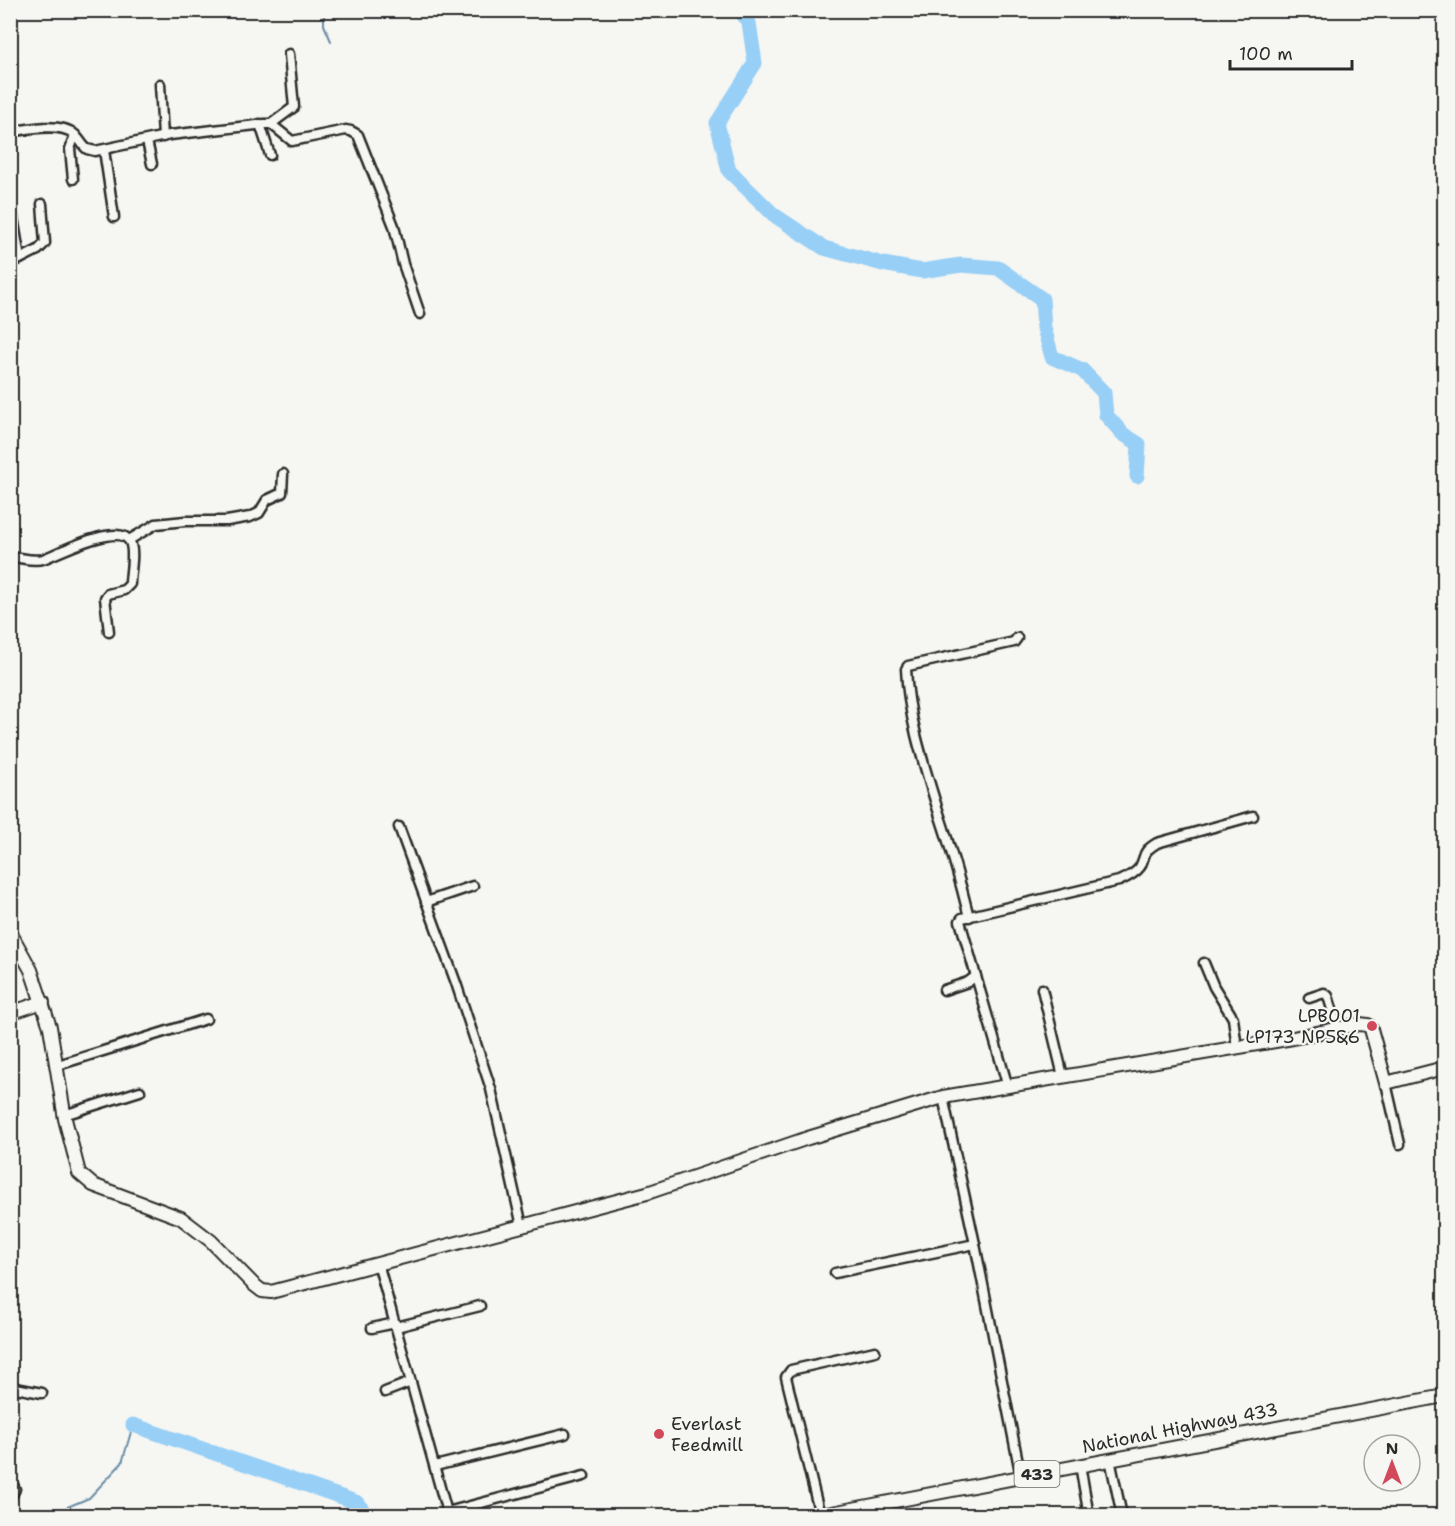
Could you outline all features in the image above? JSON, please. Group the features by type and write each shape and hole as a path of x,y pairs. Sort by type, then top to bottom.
{"street":[{"path":"10,132 48,128 68,130 87,149 104,150 163,137 271,124 294,107 290,54"},
{"path":"160,84 163,137"},
{"path":"260,124 270,155"},
{"path":"271,124 292,141 346,130 351,130 358,135 394,226 403,264 420,314"},
{"path":"73,179 70,149 75,135"},
{"path":"147,141 152,164"},
{"path":"104,150 114,217"},
{"path":"10,199 20,259"},
{"path":"10,262 38,250 45,243 42,204"},
{"path":"129,540 156,524 226,521 260,513 267,500 282,493 283,474"},
{"path":"10,557 43,559 116,533 125,536 132,548 130,584 124,590 108,594 104,603 109,632"},
{"path":"969,917 914,727 906,669 908,666 933,659 1014,642 1017,638"},
{"path":"1008,1087 959,923 962,918 1119,882 1134,873 1141,865 1142,856 1148,848 1157,843 1253,816"},
{"path":"399,827 491,1089 522,1226"},
{"path":"426,902 473,886"},
{"path":"10,932 30,970 43,1002 50,1027 64,1115 79,1173 85,1180 181,1218 211,1241 262,1291 271,1292 647,1192 808,1138 943,1097 1237,1048 1364,1024 1371,1029 1400,1144"},
{"path":"1204,963 1214,987 1233,1018 1237,1048"},
{"path":"944,990 968,982 976,976"},
{"path":"1042,989 1063,1076"},
{"path":"1309,998 1324,993 1328,996 1338,1029"},
{"path":"10,1013 43,1002"},
{"path":"55,1066 206,1019"},
{"path":"1386,1083 1444,1068"},
{"path":"64,1115 140,1091"},
{"path":"943,1097 1021,1477"},
{"path":"835,1273 975,1244"},
{"path":"378,1263 447,1514 584,1476"},
{"path":"372,1328 480,1306"},
{"path":"818,1515 786,1377 791,1370 874,1351"},
{"path":"385,1392 411,1382"},
{"path":"10,1386 42,1393"},
{"name":"National Highway 433","path":"818,1515 1444,1396"},
{"path":"435,1466 565,1434"},
{"path":"1110,1459 1122,1515"},
{"path":"1080,1465 1089,1515"},
{"path":"10,1479 15,1489 10,1499"}],"waterway":[{"path":"324,10 324,25 331,41"},
{"path":"740,10 749,23 755,63 717,123 729,171 774,215 824,248 883,264 922,271 961,265 998,268 1042,299 1044,328 1052,357 1082,370 1104,393 1106,415 1123,434 1139,444 1137,476"},
{"path":"10,1512 53,1513 89,1498 122,1463 133,1425"},
{"path":"133,1425 356,1502 364,1516"}],"place":[{"name":"LPB001 LP173 NP5&6","path":"1372,1026"},
{"name":"Everlast Feedmill","path":"659,1434"}]}
